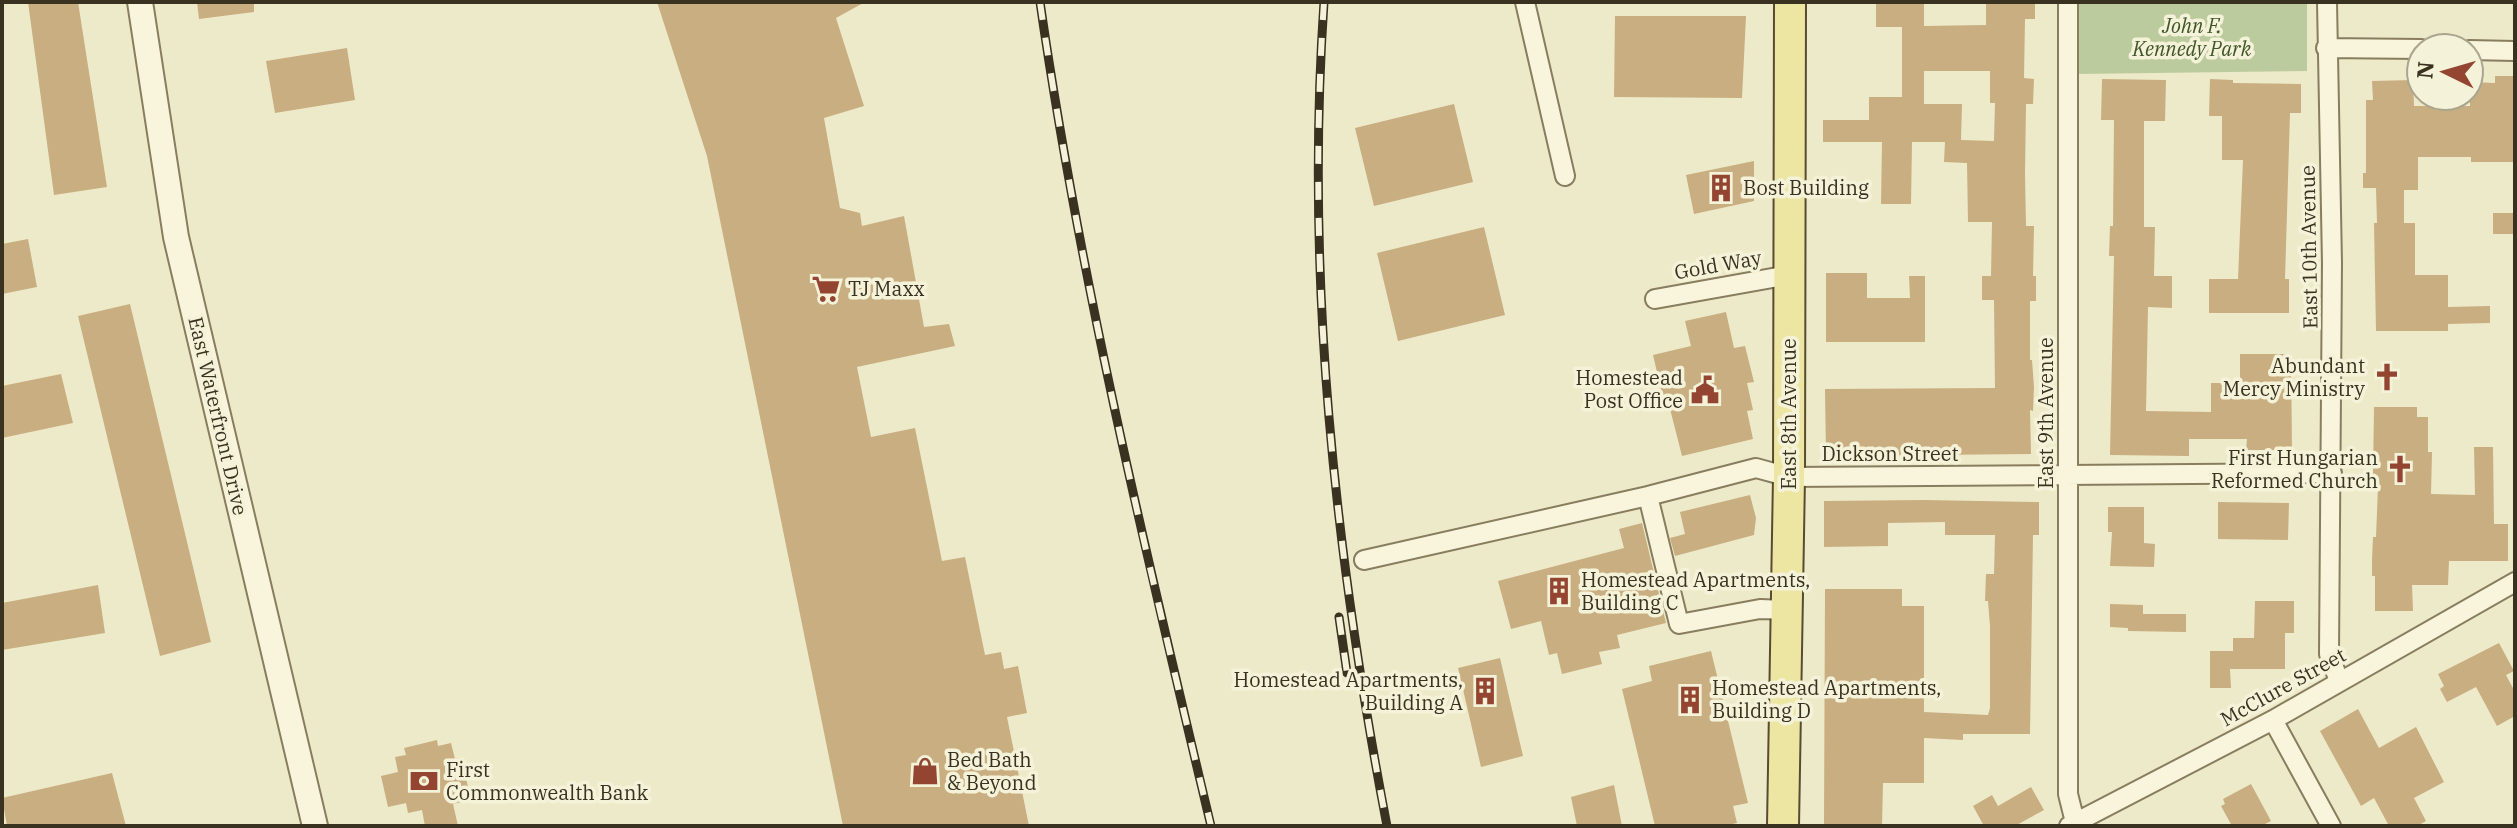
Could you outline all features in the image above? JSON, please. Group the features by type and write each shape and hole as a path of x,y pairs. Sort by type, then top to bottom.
{"main road":[{"name":"East 8th Avenue","path":"1783,826 1789,477 1790,2"}],"street":[{"name":"East Waterfront Drive","path":"140,2 176,237 315,826"},
{"path":"1525,2 1565,176"},
{"name":"East 9th Avenue","path":"2068,2 2068,794 2072,824"},
{"name":"East 10th Avenue","path":"2327,2 2332,263 2329,654 2339,681"},
{"path":"2326,48 2405,49"},
{"path":"2485,50 2515,51"},
{"name":"Gold Way","path":"1655,299 1789,275"},
{"name":"Dickson Street","path":"1364,560 1648,496 1756,468 1789,477 2332,473"},
{"path":"1648,496 1679,624 1760,609 1787,610"},
{"name":"McClure Street","path":"2072,824 2273,720 2514,585"},
{"path":"2273,720 2331,826"}],"green space":[{"name":"John F. Kennedy Park","path":"2077,2 2307,2 2307,71 2077,74"}],"building":[{"path":"28,2 78,2 107,187 54,195"},
{"path":"197,2 254,2 254,12 199,19"},
{"path":"657,2 865,2 836,18 864,106 824,118 840,208 860,213 862,226 904,216 924,327 949,324 955,346 857,367 871,437 915,428 942,561 965,557 985,655 1001,652 1004,669 1018,666 1027,713 1007,717 1029,826 843,826 707,156"},
{"path":"1876,2 1924,2 1924,26 1986,25 1986,2 2035,2 2035,19 2025,19 2024,78 2034,79 2033,104 2026,104 2025,174 2026,226 2034,226 2033,276 2036,276 2036,301 2030,301 2030,360 2034,387 2033,411 2030,410 2031,454 1826,456 1825,389 1995,388 1994,300 1982,300 1982,276 1991,276 1992,222 1968,222 1967,163 1944,162 1945,142 1912,142 1911,204 1881,204 1882,142 1823,142 1823,120 1869,120 1869,97 1902,97 1902,27 1876,27","holes":["1924,71 1990,71 1990,103 1995,103 1994,141 1961,140 1962,104 1924,104"]},
{"path":"1615,16 1746,16 1742,98 1614,97"},
{"path":"347,48 355,100 275,113 266,61"},
{"path":"2495,76 2515,76 2515,162 2471,162 2471,157 2418,157 2418,190 2404,190 2404,223 2415,223 2415,275 2448,275 2448,307 2490,306 2490,323 2448,324 2448,331 2376,331 2376,188 2363,188 2363,173 2366,173 2366,100 2373,100 2372,81 2405,80 2405,112 2485,112 2485,83 2495,83"},
{"path":"2102,79 2166,80 2165,121 2144,121 2144,227 2155,227 2154,276 2172,276 2172,308 2148,307 2146,411 2211,412 2211,383 2240,383 2240,354 2291,354 2292,450 2246,450 2247,439 2189,439 2189,456 2110,455 2114,256 2109,256 2110,226 2113,226 2114,120 2101,120"},
{"path":"2210,79 2233,80 2233,83 2301,84 2301,113 2290,113 2285,279 2289,279 2289,313 2209,313 2209,279 2238,279 2243,160 2222,160 2222,116 2209,116"},
{"path":"1454,104 1473,182 1374,206 1355,128"},
{"name":"Bost Building","path":"1754,161 1754,201 1694,214 1686,175"},
{"path":"2493,213 2515,213 2515,234 2493,234"},
{"path":"1484,227 1505,315 1398,341 1377,253"},
{"path":"28,239 37,287 2,294 2,244"},
{"path":"1826,273 1867,273 1867,298 1910,298 1909,276 1925,276 1925,342 1826,342"},
{"path":"130,304 211,642 160,656 78,316"},
{"name":"Homestead Post Office","path":"1726,312 1734,348 1745,346 1754,382 1747,383 1753,410 1747,411 1753,439 1682,456 1653,355 1691,346 1685,321"},
{"path":"61,374 73,423 2,438 2,386"},
{"path":"2374,407 2417,407 2417,417 2428,417 2428,452 2432,452 2431,494 2475,495 2474,447 2493,447 2494,524 2508,524 2508,561 2449,561 2448,585 2412,585 2413,611 2375,611 2372,560 2378,487 2375,487 2373,474"},
{"path":"1750,495 1756,518 1754,535 1675,556 1670,538 1685,534 1680,512"},
{"path":"1824,501 2039,502 2039,535 2033,535 2030,734 1963,734 1963,740 1924,738 1924,783 1883,783 1882,826 1824,826 1825,589 1902,589 1902,606 1924,606 1924,712 1988,715 1990,626 1988,601 1985,601 1986,574 1994,574 1995,535 1945,535 1945,522 1888,523 1888,546 1824,547"},
{"path":"2218,502 2289,503 2288,540 2218,539"},
{"path":"2108,507 2144,507 2144,543 2155,544 2154,567 2110,566 2112,532 2108,532"},
{"path":"1642,523 1666,623 1617,635 1620,648 1599,652 1602,664 1562,674 1557,653 1549,655 1541,621 1511,629 1498,581 1624,548 1619,529"},
{"path":"98,585 105,633 2,650 2,603"},
{"path":"2255,601 2294,601 2294,633 2285,633 2285,669 2230,669 2231,688 2210,688 2210,651 2233,651 2233,638 2254,638"},
{"path":"2110,604 2143,605 2143,614 2186,614 2186,632 2128,631 2128,628 2110,627"},
{"path":"2499,643 2514,671 2506,675 2515,692 2515,716 2497,726 2476,687 2447,702 2440,689 2444,686 2438,674"},
{"path":"1711,651 1748,803 1733,806 1737,823 1723,826 1655,826 1622,689 1652,681 1649,666"},
{"name":"Homestead Apartments, Building A","path":"1500,658 1523,756 1481,767 1458,668"},
{"path":"2358,709 2379,748 2416,727 2444,782 2414,798 2426,821 2417,826 2389,826 2374,798 2361,806 2320,731"},
{"name":"First Commonwealth Bank","path":"437,740 438,746 451,743 455,759 461,758 468,787 462,788 465,801 453,804 458,826 425,826 422,810 408,813 406,803 388,807 381,776 398,772 395,757 406,755 404,748"},
{"path":"112,773 126,826 7,826 2,798"},
{"path":"2251,784 2271,821 2261,826 2232,826 2221,806 2225,804 2223,799"},
{"path":"1614,785 1622,826 1577,826 1571,797"},
{"path":"2031,787 2044,810 2015,826 1984,826 1973,806 1992,795 1998,806"}],"railway":[{"path":"1040,2 1074,210 1095,313 1139,519 1211,826"},
{"path":"1324,2 1319,106 1319,209 1329,416 1353,621 1387,826"},
{"path":"1339,617 1347,673"}],"place":[{"name":"Bost Building","path":"1721,188"},
{"name":"TJ Maxx","path":"826,289"},
{"name":"Abundant Mercy Ministry","path":"2387,377"},
{"name":"Homestead Post Office","path":"1705,390"},
{"name":"First Hungarian Reformed Church","path":"2400,469"},
{"name":"Homestead Apartments, Building C","path":"1559,591"},
{"name":"Homestead Apartments, Building A","path":"1485,691"},
{"name":"Homestead Apartments, Building D","path":"1690,700"},
{"name":"Bed Bath & Beyond","path":"925,771"},
{"name":"First Commonwealth Bank","path":"424,781"}]}
